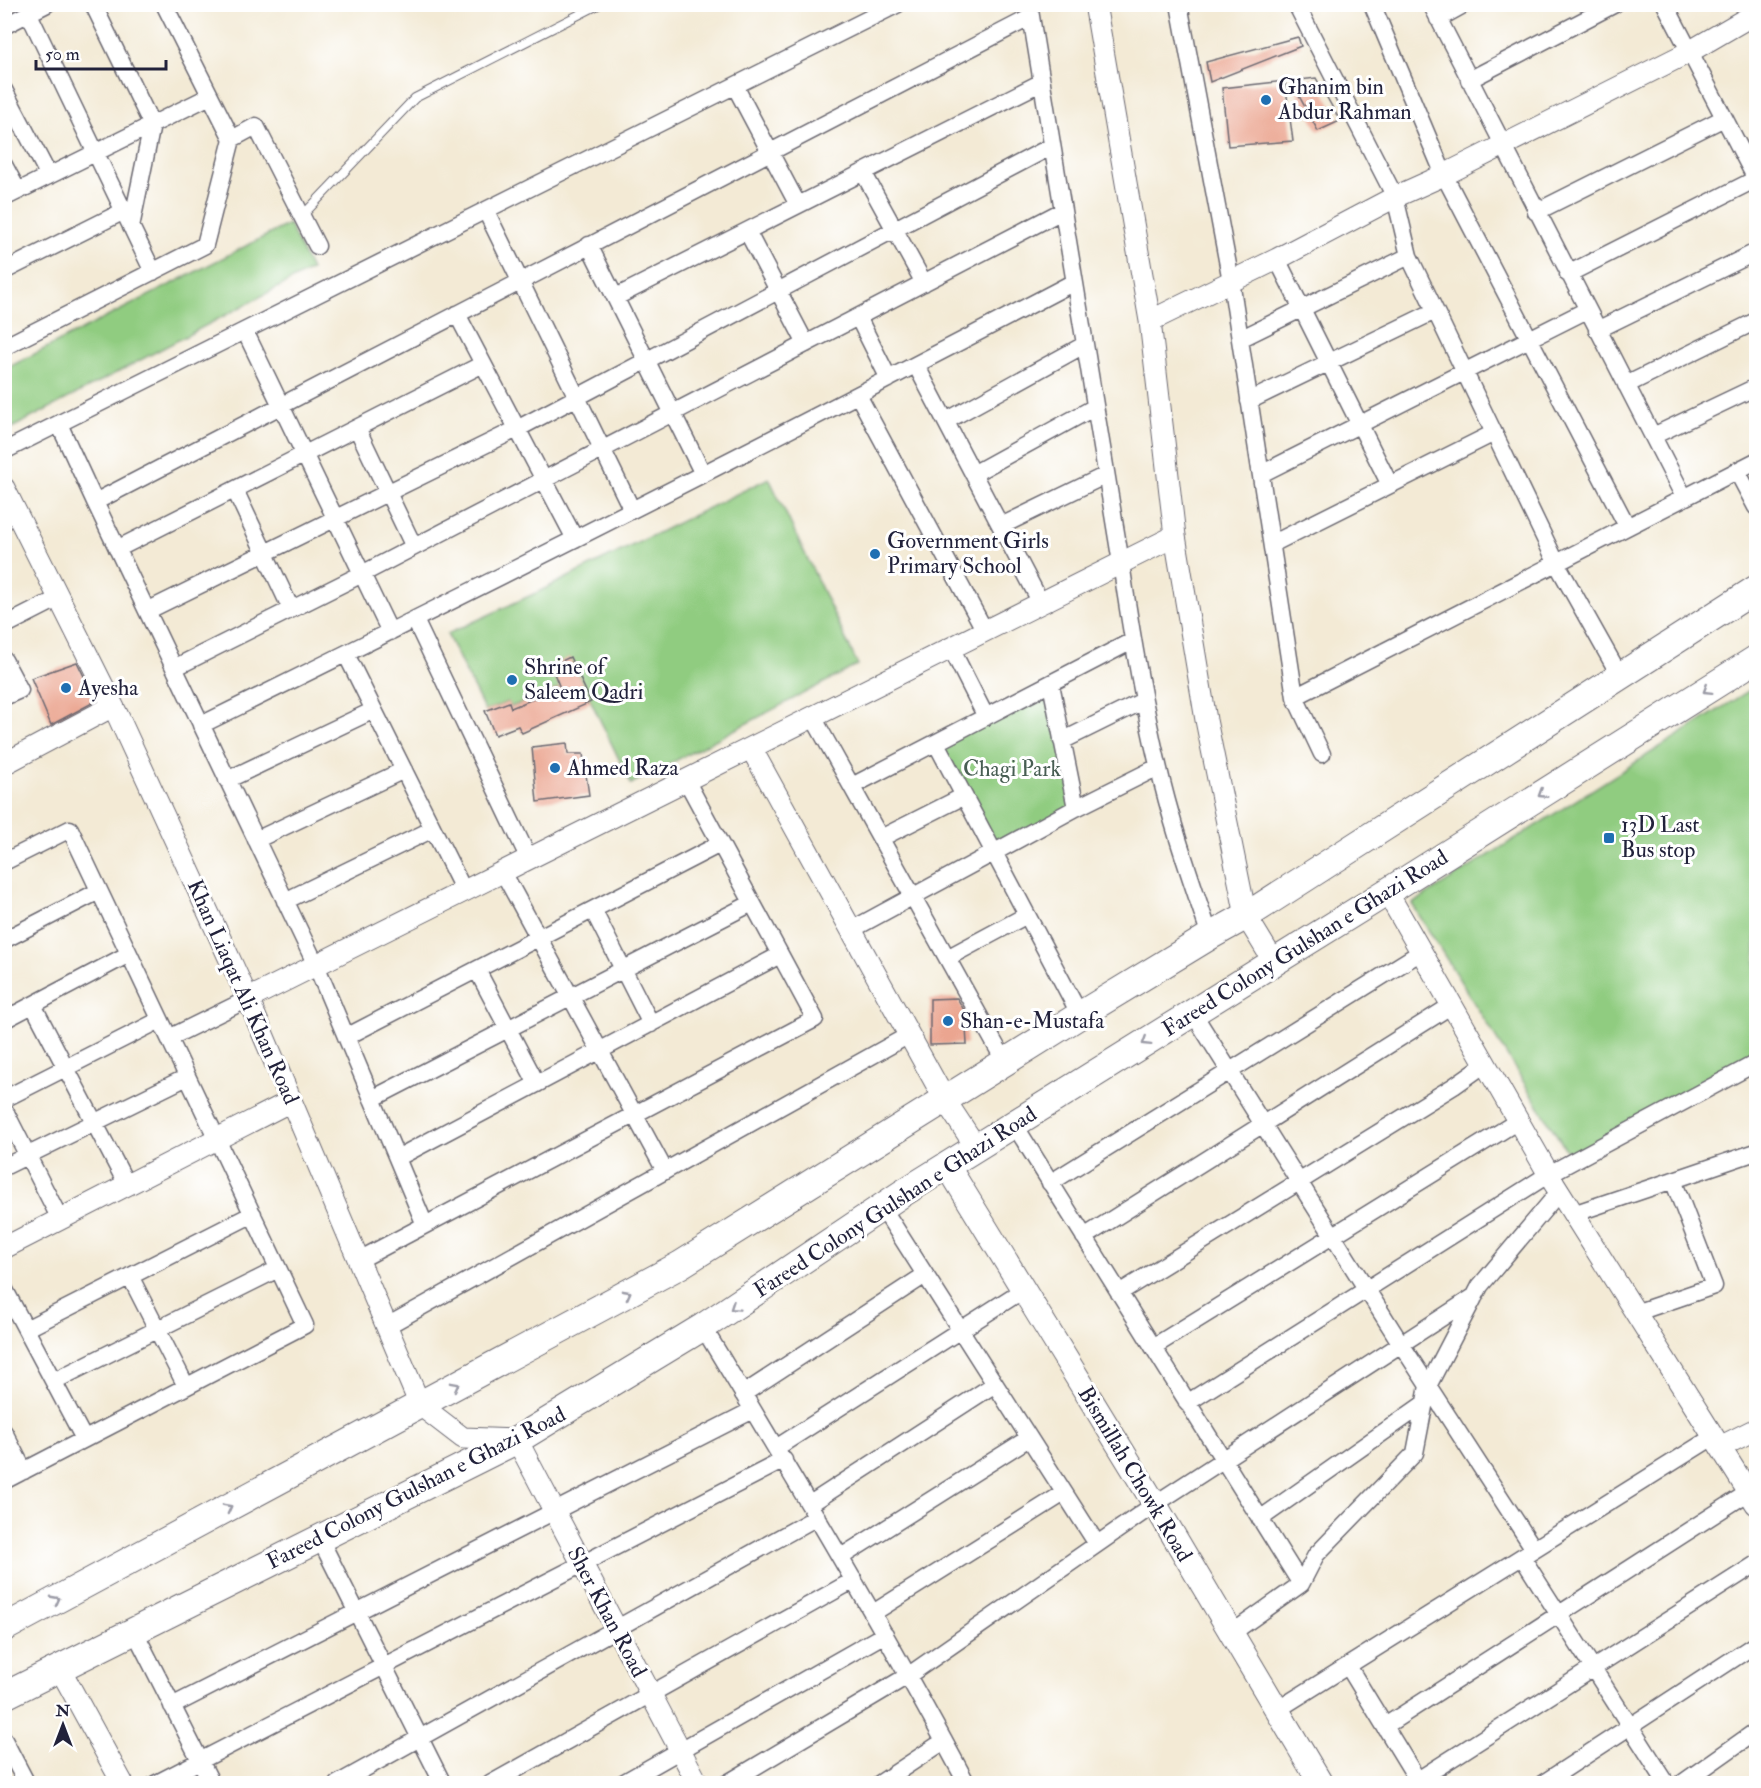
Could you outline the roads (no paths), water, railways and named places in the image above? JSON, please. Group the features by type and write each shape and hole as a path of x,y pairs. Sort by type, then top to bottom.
{"main road":[{"path":"4,1628 680,1265 1005,1062 1246,916 1756,589"},
{"name":"Fareed Colony Gulshan e Ghazi Road","path":"4,1696 517,1440 703,1328 882,1207 1388,892 1756,659"},
{"name":"Bismillah Chowk Road","path":"947,1166 1155,1504 1321,1784"}],"street":[{"path":"4,26 47,4"},
{"path":"93,4 152,125 131,227"},
{"path":"4,347 205,245 232,139 164,4"},
{"path":"4,451 898,4"},
{"path":"1095,4 1150,321 1175,536 1206,720 1246,916 1274,962"},
{"path":"1179,4 1231,281 1295,697 1322,754"},
{"path":"1296,4 1395,197 1409,256 1464,372 1556,562 1620,676"},
{"path":"1372,4 1444,175 1627,526"},
{"path":"1465,4 1434,12 1684,497"},
{"path":"1469,80 1615,4"},
{"path":"1568,274 1756,179 1665,4"},
{"path":"95,502 770,152 1030,11 1143,701 1180,847 1210,936"},
{"path":"1150,321 1689,52 1756,13"},
{"path":"28,14 153,272"},
{"path":"616,297 1042,82"},
{"path":"735,86 798,205"},
{"path":"4,90 49,176"},
{"path":"4,165 11,195 210,96"},
{"path":"1536,212 1724,118"},
{"path":"232,139 256,126 317,246"},
{"path":"147,611 517,429 1052,146"},
{"path":"864,172 924,283"},
{"path":"4,271 124,211"},
{"path":"486,211 632,510"},
{"path":"174,668 362,574 1062,211"},
{"path":"747,231 806,344"},
{"path":"589,245 703,474"},
{"path":"1597,330 1756,252"},
{"path":"1240,339 1409,256"},
{"path":"1277,259 1390,485"},
{"path":"201,725 415,620 858,396 1074,282"},
{"path":"1261,474 1587,310"},
{"path":"1249,401 1435,311"},
{"path":"457,314 575,539"},
{"path":"858,317 889,379"},
{"path":"1626,385 1756,321"},
{"path":"245,331 390,632"},
{"path":"945,421 1084,345"},
{"path":"117,549 483,364"},
{"path":"916,365 1041,603"},
{"path":"1653,436 1756,387"},
{"path":"858,396 986,631"},
{"path":"973,474 1095,407"},
{"path":"59,424 316,965 426,1225"},
{"path":"357,428 414,547"},
{"path":"1272,544 1494,433"},
{"path":"1295,697 1756,461"},
{"path":"1737,471 1756,507"},
{"path":"1001,526 1106,475"},
{"name":"Khan Liaqat Ali Khan Road","path":"4,488 113,706 248,999 420,1405 463,1438 517,1440"},
{"path":"235,490 291,609"},
{"path":"169,1038 1175,536"},
{"path":"4,626 60,598"},
{"path":"415,620 529,859"},
{"path":"852,786 1132,641"},
{"path":"951,648 986,717"},
{"path":"346,654 464,891"},
{"path":"4,660 20,690 4,697"},
{"path":"1051,684 1076,808"},
{"path":"1062,741 1143,701"},
{"path":"4,764 113,706"},
{"path":"227,780 374,710"},
{"path":"813,717 1005,1062"},
{"path":"936,743 1080,1016"},
{"path":"751,748 945,1100 976,1148"},
{"path":"851,930 1076,808 1158,767"},
{"path":"256,840 404,771"},
{"path":"359,1260 815,1019 686,780"},
{"path":"881,838 964,796"},
{"path":"4,862 70,829 305,1324 4,1481"},
{"path":"285,901 433,829"},
{"path":"346,1038 720,844"},
{"path":"503,872 665,1171"},
{"path":"4,940 99,891"},
{"path":"1385,1726 1559,1614 1753,1498 1554,1183 1388,892"},
{"path":"372,1099 752,903"},
{"path":"593,910 651,1024"},
{"path":"947,958 1027,915"},
{"path":"1050,1183 1421,952"},
{"path":"4,1020 129,954"},
{"path":"398,1158 780,955"},
{"path":"477,970 537,1084"},
{"path":"33,1005 128,1185"},
{"path":"1084,1237 1452,1005"},
{"path":"1193,1013 1401,1344 1426,1395 1528,1553 1559,1614 1667,1784"},
{"path":"4,1099 160,1020"},
{"path":"387,1326 909,1035"},
{"path":"1119,1293 1454,1086 1485,1064"},
{"path":"1187,1403 1367,1289 1554,1183 1756,1064"},
{"path":"4,1167 187,1077"},
{"path":"4,1248 291,1101"},
{"path":"4,1109 60,1220"},
{"path":"1153,1347 1518,1121"},
{"path":"1014,1124 1301,1584"},
{"path":"1573,1214 1756,1152"},
{"path":"1635,1313 1714,1286 1673,1180"},
{"path":"1232,1633 1301,1584 1316,1555 1415,1453 1426,1395 1474,1296 1554,1183"},
{"path":"882,1207 1097,1544"},
{"path":"26,1329 253,1214"},
{"path":"54,1382 278,1269"},
{"path":"743,1394 925,1275"},
{"path":"130,1276 186,1386"},
{"path":"4,1288 84,1439"},
{"path":"155,1784 582,1565 780,1454 960,1330 1023,1290"},
{"path":"726,1784 909,1675 1155,1504 1474,1296"},
{"path":"703,1328 814,1510 909,1675 967,1784"},
{"path":"337,1784 616,1629 814,1510 995,1384"},
{"path":"1260,1519 1426,1395"},
{"path":"172,1706 753,1410"},
{"path":"1277,1710 1528,1553 1716,1442 1756,1429"},
{"path":"4,1432 24,1471"},
{"path":"841,1557 1029,1438"},
{"name":"Sher Khan Road","path":"517,1440 698,1784"},
{"path":"873,1613 1064,1493"},
{"path":"320,1539 444,1784"},
{"path":"1348,1666 1419,1782 1756,1564"},
{"path":"490,1784 854,1580"},
{"path":"134,1630 212,1784"},
{"path":"621,1784 885,1634"},
{"path":"1542,1784 1756,1644"},
{"path":"60,1667 123,1784"},
{"path":"1681,1784 1756,1731"},
{"path":"4,1740 19,1781"},
{"path":"879,1784 944,1741"}],"lane":[{"path":"302,216 415,98 600,4"}],"place":[{"name":"Ghanim bin Abdur Rahman","path":"1266,100"},
{"name":"Government Girls Primary School","path":"875,554"},
{"name":"Shrine of Saleem Qadri","path":"512,680"},
{"name":"Ayesha","path":"66,688"},
{"name":"Ahmed Raza","path":"555,768"},
{"name":"13D Last Bus stop","path":"1609,838"},
{"name":"Shan-e-Mustafa","path":"948,1021"}],"park label":[{"name":"Chagi Park","path":"1012,769"}]}
